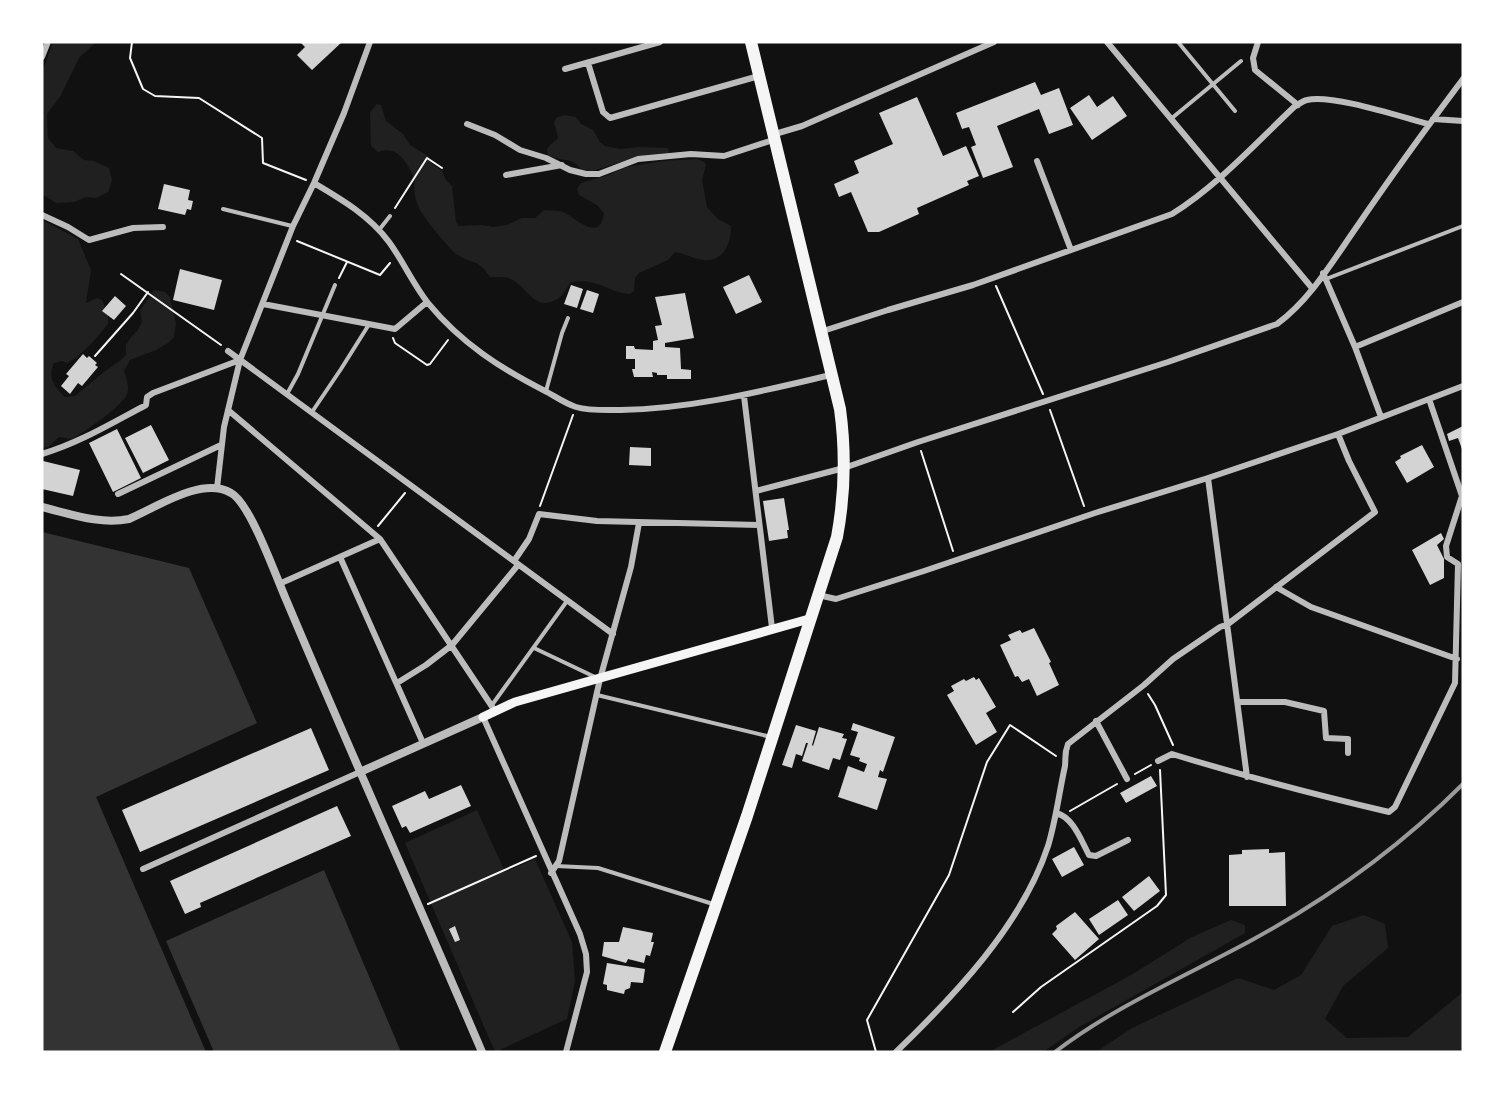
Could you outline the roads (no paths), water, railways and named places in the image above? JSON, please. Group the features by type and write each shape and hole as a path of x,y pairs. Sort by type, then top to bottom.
{"highway":[{"path":"665,1052 716,905 837,537 843,503 844,441 840,409 820,332 776,137 751,42"}],"main road":[{"path":"483,717 494,708 810,618"}],"street":[{"path":"42,57 48,42"},
{"path":"218,488 221,445 240,360 293,226 344,113 370,42"},
{"path":"565,69 660,42"},
{"path":"467,124 495,135 520,150 586,174 599,174 638,159 691,154 724,156 776,137 994,42"},
{"path":"1107,42 1312,288"},
{"path":"1258,42 1253,58 1255,70 1259,76 1298,105"},
{"path":"588,63 603,112 610,118 760,76"},
{"path":"756,491 844,468 1277,324 1291,314 1324,276 1463,79"},
{"path":"820,332 973,285 1172,214 1193,201 1306,100 1329,100 1431,122 1463,121"},
{"path":"1036,161 1071,250"},
{"path":"506,175 562,165"},
{"path":"314,183 345,202 379,230 427,302 454,331 502,369 576,407 645,410 744,396 831,375"},
{"path":"42,215 89,240 133,228 163,227"},
{"path":"1324,276 1355,347 1381,417"},
{"path":"263,304 395,330 427,302"},
{"path":"1355,347 1463,303"},
{"path":"228,351 613,634"},
{"path":"42,454 97,432 146,405 147,397 153,393 240,360"},
{"path":"818,595 836,598 956,560 1338,434 1463,386"},
{"path":"744,396 772,628"},
{"path":"1158,761 1172,754 1247,777 1389,812 1401,799 1455,683 1457,658 1458,564 1447,557 1446,546 1462,496 1429,399"},
{"path":"228,410 380,539 494,708"},
{"path":"896,1052 959,988 1003,930 1026,892 1060,814 1061,777 1068,744 1173,659 1228,624 1375,512 1338,434"},
{"path":"118,494 221,445"},
{"path":"1208,478 1247,777"},
{"path":"42,507 93,519 119,521 207,487 231,493 244,505 482,1052"},
{"path":"397,683 452,645 516,563 529,539 538,514 597,521 759,525"},
{"path":"551,873 560,861 600,679 631,567 639,523"},
{"path":"279,584 380,539"},
{"path":"340,557 423,743"},
{"path":"1276,587 1311,607 1457,658"},
{"path":"1238,702 1285,702 1324,711 1326,738 1348,739 1348,753"},
{"path":"143,869 483,717 580,934 586,954 587,972 566,1052"},
{"path":"1096,721 1127,778"},
{"path":"1060,814 1073,825 1089,855 1096,856 1128,840"}],"lane":[{"path":"1178,42 1235,111"},
{"path":"1172,118 1240,61"},
{"path":"223,210 293,226"},
{"path":"379,230 390,216"},
{"path":"1324,276 1463,226"},
{"path":"288,394 335,285"},
{"path":"545,392 568,318"},
{"path":"312,411 368,326"},
{"path":"494,708 567,601"},
{"path":"534,648 600,679"},
{"path":"597,695 771,737"},
{"path":"556,866 598,868 716,905"}],"railway":[{"path":"1055,1052 1126,1006 1252,940 1309,907 1389,850 1463,784"}]}
